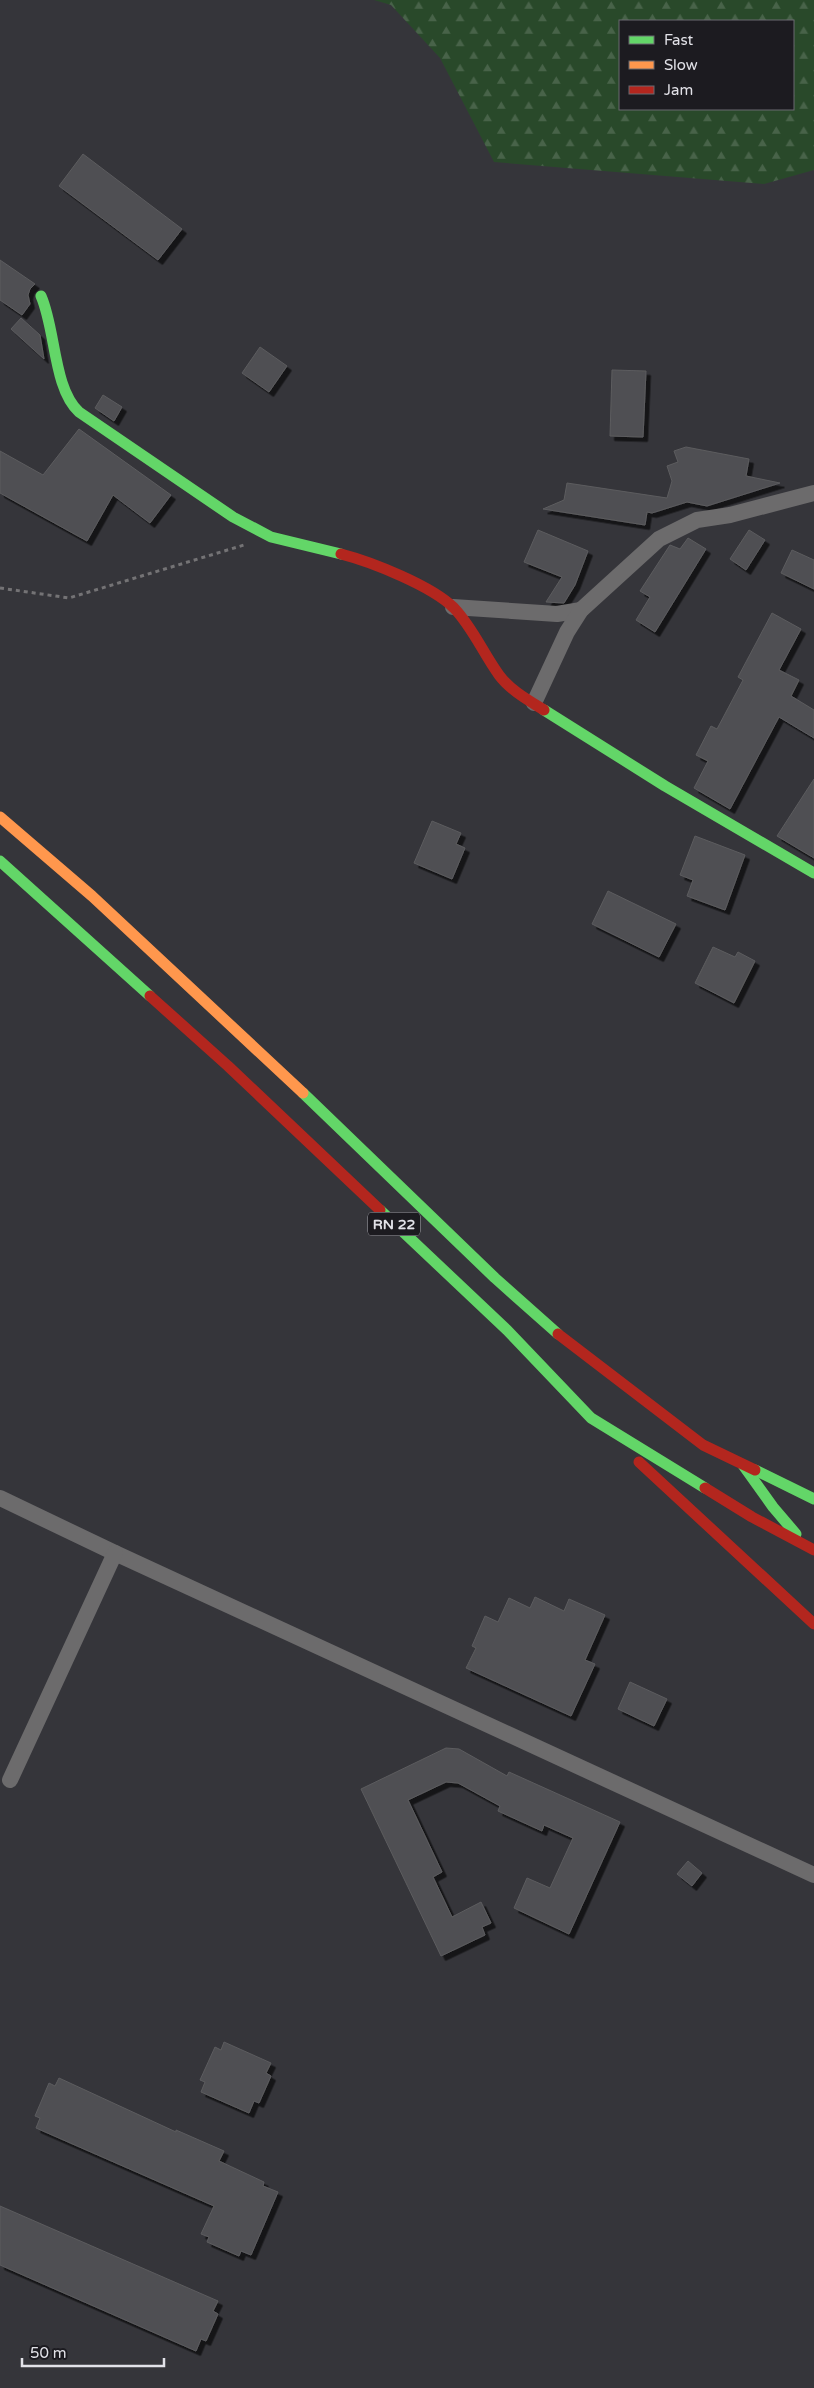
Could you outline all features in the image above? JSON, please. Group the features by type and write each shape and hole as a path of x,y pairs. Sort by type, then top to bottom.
{"main road":[{"path":"41,296 50,312 61,378 70,402 90,420 233,517 271,537 348,556 392,572 438,596 453,607 466,622 500,676 518,693 665,786 814,873"},
{"name":"RN 22","path":"0,817 92,896 282,1073 495,1278 569,1344 703,1445 814,1499"},
{"name":"RN 22","path":"0,861 242,1080 507,1330 592,1418 752,1517 811,1549"},
{"path":"592,1418 814,1623"},
{"path":"743,1465 772,1507 811,1549 814,1560"}],"street":[{"path":"534,703 567,632 581,610 659,539 697,520 730,515 814,493"},
{"path":"453,607 557,614 581,610"},
{"path":"0,1498 114,1553 814,1875"},
{"path":"10,1780 114,1553"}],"path":[{"path":"0,588 69,598 271,537"}],"green space":[{"path":"374,0 814,0 814,170 764,184 494,162 440,58 391,5"}],"building":[{"path":"83,154 182,229 158,260 59,186"},
{"path":"0,260 35,284 30,289 28,295 30,304 22,315 0,300"},
{"path":"21,318 40,335 44,359 11,329"},
{"path":"260,347 287,366 269,392 242,373"},
{"path":"612,370 646,371 643,437 610,436"},
{"path":"103,395 122,407 114,421 95,408"},
{"path":"79,429 171,495 150,523 113,495 87,541 0,493 0,451 43,475"},
{"path":"686,447 749,459 746,476 780,483 707,506 687,502 652,513 647,512 645,525 543,509 564,500 567,483 667,498 672,481 667,466 678,462 674,451"},
{"path":"538,530 588,551 575,585 564,603 546,602 562,577 524,562"},
{"path":"749,530 765,540 746,570 730,559"},
{"path":"688,538 706,549 655,632 636,620 650,597 640,591 670,545 680,549"},
{"path":"792,550 814,560 814,589 781,573"},
{"path":"772,613 801,629 779,670 799,680 791,696 814,710 814,738 779,717 730,809 694,788 708,761 696,755 711,726 717,729 743,680 738,677"},
{"path":"814,779 814,858 777,836"},
{"path":"432,821 461,833 456,844 465,848 452,879 414,863"},
{"path":"695,836 745,855 725,910 687,896 693,880 680,875"},
{"path":"608,891 676,924 659,957 592,924"},
{"path":"713,947 735,957 738,952 755,961 734,1003 695,983"},
{"path":"535,1597 564,1611 569,1599 605,1615 585,1660 595,1664 571,1716 466,1668 476,1648 472,1646 485,1616 498,1622 509,1598 530,1608"},
{"path":"630,1682 667,1699 654,1726 618,1709"},
{"path":"446,1748 459,1749 507,1776 509,1772 620,1822 569,1934 514,1908 527,1878 550,1888 573,1838 544,1825 542,1831 498,1811 500,1806 458,1783 446,1782 408,1800 442,1872 433,1877 452,1917 481,1902 491,1923 482,1927 485,1935 441,1956 361,1789"},
{"path":"688,1861 702,1873 692,1886 677,1874"},
{"path":"224,2042 271,2063 266,2073 271,2076 259,2103 254,2101 249,2113 201,2092 205,2082 200,2080 215,2047 221,2050"},
{"path":"59,2078 176,2132 176,2130 224,2151 219,2161 264,2182 263,2186 278,2192 251,2255 241,2251 239,2256 207,2242 209,2237 201,2234 214,2206 36,2128 40,2118 35,2116 49,2083 55,2086"},
{"path":"0,2206 218,2301 213,2311 218,2314 206,2341 201,2339 196,2351 0,2265"}],"traffic: fast":[{"path":"41,296 50,325 64,389 79,412 233,517 271,537 341,554"},
{"path":"544,710 665,786 814,873"},
{"path":"0,861 150,996"},
{"path":"303,1093 495,1278 558,1334"},
{"path":"380,1210 507,1330 591,1418 705,1488"},
{"path":"743,1465 773,1507 796,1534"},
{"path":"755,1470 814,1499"}],"traffic: slow":[{"path":"0,817 92,896 303,1093"}],"traffic: jam":[{"path":"341,554 369,563 417,583 444,600 454,608 467,624 503,680 544,710"},
{"path":"150,996 228,1066 380,1210"},
{"path":"558,1334 703,1445 755,1470"},
{"path":"639,1462 814,1624"},
{"path":"705,1488 752,1517 814,1550"}]}
